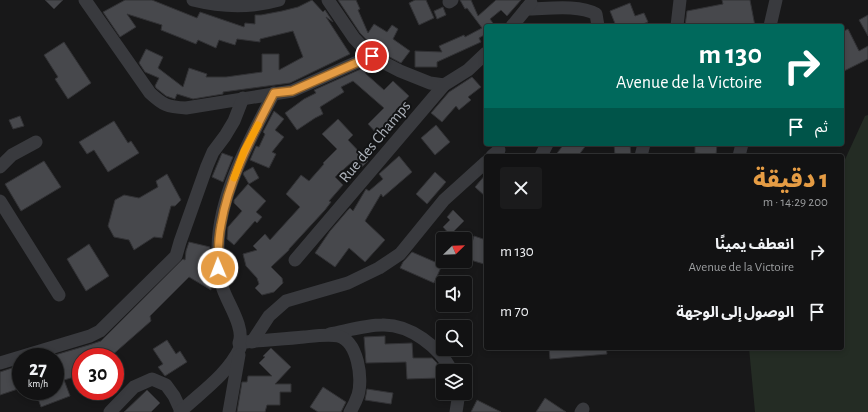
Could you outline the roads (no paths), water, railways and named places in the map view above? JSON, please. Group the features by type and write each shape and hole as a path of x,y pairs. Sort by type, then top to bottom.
{"street":[{"path":"85,0 150,93 161,103 172,107 186,108 292,91 372,56"},
{"path":"193,0 203,3 237,6 279,0"},
{"path":"328,0 354,38 372,56 400,71 430,83 444,85"},
{"path":"677,24 680,0"},
{"path":"770,24 776,0"},
{"path":"514,24 529,5 591,12 596,14 598,24"},
{"name":"Rue des Champs","path":"295,260 444,85 468,70 484,55"},
{"path":"229,412 244,344 241,338 238,322 223,289 218,268 218,245 226,200 244,151 274,93"},
{"path":"0,363 100,331 176,256 212,152 226,136 234,121 242,98"},
{"path":"0,167 12,155 36,142"},
{"path":"110,412 134,387 152,379 166,385 174,396 180,412 221,375 244,344 269,316 286,301 348,283 379,268 400,254 444,200 484,164"},
{"path":"0,201 58,295"},
{"path":"244,344 317,336 382,325 399,327 415,334 432,346 448,364"},
{"path":"317,336 338,336 346,341 353,349 359,366 360,382 358,396 350,412"},
{"path":"456,412 458,400"}]}
